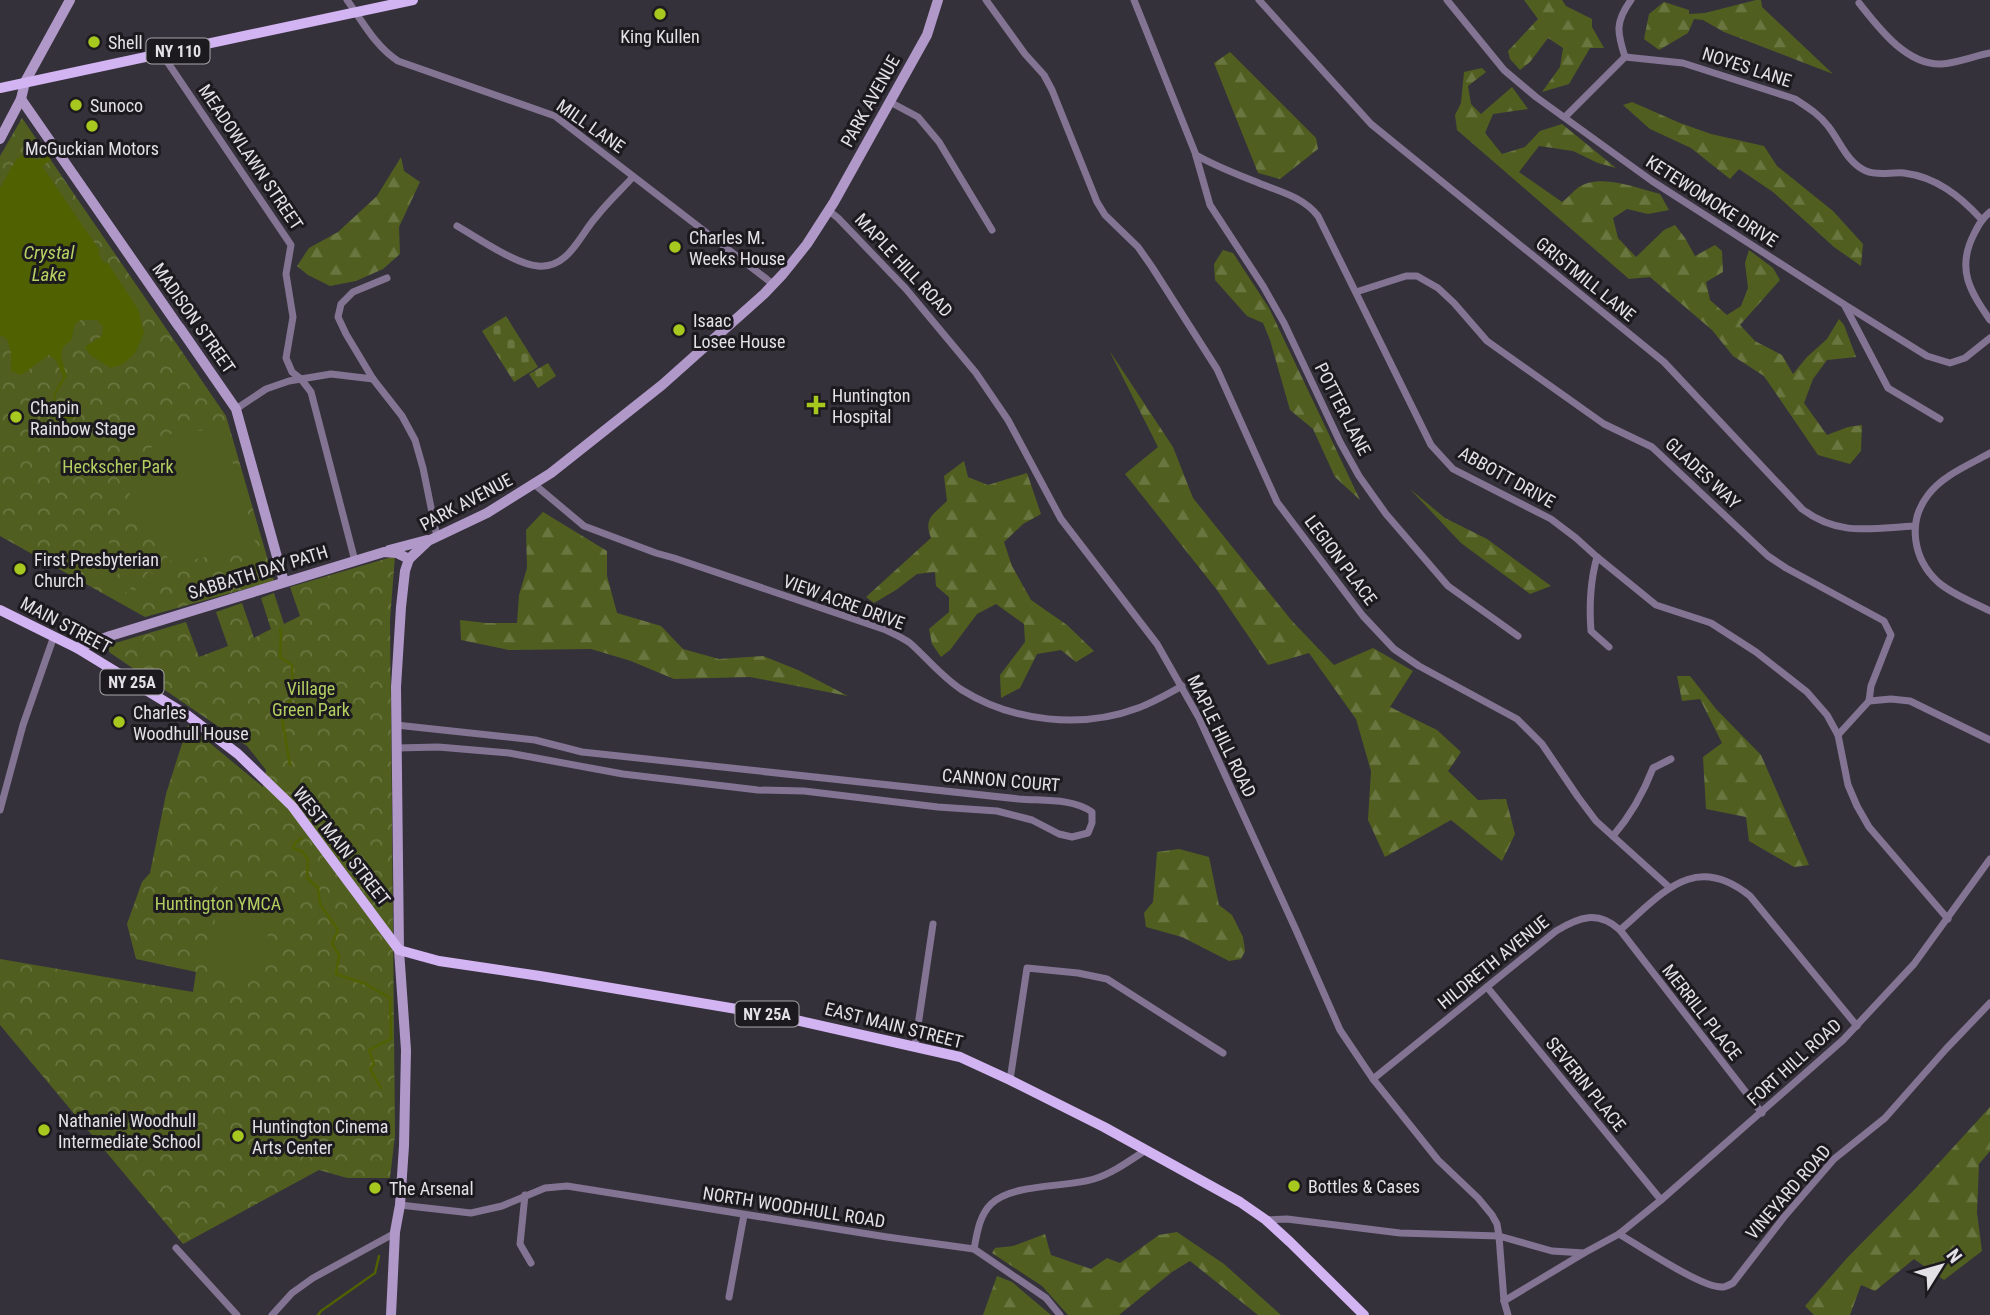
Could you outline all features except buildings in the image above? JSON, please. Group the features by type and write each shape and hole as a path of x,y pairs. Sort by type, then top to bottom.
{"main road":[{"path":"0,139 21,99 25,82 70,0"},
{"name":"NY 110","path":"0,88 412,0"},
{"name":"PARK AVENUE","path":"409,559 420,547 487,513 551,473 662,385 774,284 800,253 829,211 927,35 938,0"},
{"name":"MADISON STREET","path":"21,99 236,409 284,582"},
{"name":"SABBATH DAY PATH","path":"77,648 437,537"},
{"path":"384,552 397,553 409,559 399,623 397,726 399,950 406,1050 400,1205 391,1315"},
{"name":"MAIN STREET","path":"0,610 77,648 187,715"},
{"name":"WEST MAIN STREET","path":"187,715 238,754 292,806 399,950"},
{"name":"EAST MAIN STREET","path":"399,950 439,961 540,975 778,1016 960,1058 1010,1080 1240,1202 1266,1220 1360,1312"}],"street":[{"name":"MILL LANE","path":"347,0 368,32 386,53 398,61 555,116 774,284"},
{"name":"LEGION PLACE","path":"986,0 1044,75 1097,202 1105,215 1138,247 1217,369 1277,502 1363,616 1394,649 1419,666 1517,719 1542,744 1596,821 1669,887"},
{"path":"1134,0 1196,155"},
{"name":"GRISTMILL LANE","path":"1259,0 1360,114 1664,362 1802,509 1821,521 1843,528 1914,526"},
{"name":"KETEWOMOKE DRIVE","path":"1447,0 1504,70 1536,97 1652,181 1844,305 1927,356 1950,363 1965,358 1990,338"},
{"path":"1565,117 1625,57 1618,29 1619,19 1631,0"},
{"path":"1859,3 1901,49 1919,60 1940,64 1990,53"},
{"name":"MEADOWLAWN STREET","path":"162,54 291,245 286,274 293,317 286,358 292,372 311,392 355,561"},
{"name":"NOYES LANE","path":"1625,57 1683,63 1795,99 1827,124 1853,163 1867,172 1901,173 1925,178 1943,186 1966,203 1981,219"},
{"path":"890,102 918,117 939,142 992,230"},
{"name":"ABBOTT DRIVE","path":"1196,155 1297,198 1312,208 1432,444 1441,458 1453,469 1550,519 1656,606 1711,623 1756,652 1807,692 1827,715 1838,735 1848,785 1869,827 1948,919"},
{"name":"POTTER LANE","path":"1196,155 1210,205 1284,323 1359,476 1387,514 1448,586 1518,636"},
{"path":"457,226 518,261 538,266 551,265 572,251 594,219 634,177"},
{"name":"MAPLE HILL ROAD","path":"829,211 894,275 976,373 1008,419 1061,519 1157,644 1199,718 1340,1030 1373,1079 1438,1160 1478,1198 1497,1224 1504,1301 1508,1315"},
{"path":"1990,212 1981,219 1970,240 1965,260 1966,277 1973,295 1990,320"},
{"name":"GLADES WAY","path":"1356,292 1406,276 1417,276 1438,288 1487,341 1604,424 1652,447 1768,556 1884,621 1891,635 1871,686 1869,701 1838,735"},
{"path":"387,278 353,292 341,304 338,317 373,379 402,416 415,440 437,537"},
{"path":"1844,305 1888,388 1940,419"},
{"path":"236,409 266,389 289,381 331,374 373,379"},
{"path":"1990,453 1945,479 1928,495 1914,526 1916,545 1924,564 1938,582 1990,611"},
{"name":"VIEW ACRE DRIVE","path":"534,484 584,526 656,553 887,630 908,642 939,673 961,690 986,704 1014,713 1071,720 1108,716 1137,709 1182,686"},
{"path":"1597,557 1591,578 1591,631 1609,647"},
{"path":"0,810 23,725 54,636"},
{"path":"1869,701 1910,701 1990,740"},
{"name":"CANNON COURT","path":"397,726 535,740 582,752 649,760 1050,802 1072,802 1092,812 1092,823 1088,833 1072,837 1059,834 1032,820 996,811 794,791 758,790 648,777 509,752 438,747 397,748"},
{"path":"481,736 481,750"},
{"path":"559,762 561,747"},
{"path":"1613,836 1645,790 1653,768 1671,759"},
{"path":"648,777 649,760"},
{"path":"794,791 795,775"},
{"path":"955,808 957,792"},
{"name":"FORT HILL ROAD","path":"1504,1301 1619,1234 1805,1076 1857,1026 1914,964 1990,859"},
{"path":"1619,930 1669,887 1681,881 1704,877 1729,882 1750,896 1857,1026"},
{"name":"HILDRETH AVENUE","path":"1373,1079 1569,923 1597,917 1610,921 1619,930"},
{"path":"915,1046 933,924"},
{"name":"MERRILL PLACE","path":"1619,930 1762,1113"},
{"path":"1010,1080 1027,968 1107,979 1223,1053"},
{"name":"SEVERIN PLACE","path":"1487,987 1661,1200"},
{"name":"VINEYARD ROAD","path":"1619,1234 1681,1271 1713,1286 1724,1287 1733,1283 1784,1217 1834,1159 1885,1118 1990,1003"},
{"path":"1060,1315 1046,1298 974,1249 981,1219 991,1204 1009,1193 1070,1185 1096,1178 1120,1167 1146,1150"},
{"name":"NORTH WOODHULL ROAD","path":"400,1205 471,1213 502,1206 545,1188 567,1186 974,1249"},
{"path":"525,1195 520,1244 531,1263"},
{"path":"729,1297 744,1215"},
{"path":"1266,1220 1287,1219 1400,1233 1499,1236 1552,1251 1584,1253"},
{"path":"272,1315 292,1293 396,1232"},
{"path":"176,1248 237,1315"}],"green space":[{"path":"1524,0 1562,0 1566,6 1592,19 1592,27 1604,48 1590,48 1569,84 1542,92 1560,67 1563,48 1548,38 1530,62 1520,70 1510,59 1508,51 1538,19"},
{"path":"1761,0 1762,7 1833,74 1724,32 1703,20 1694,19 1688,33 1659,50 1644,39 1649,14 1664,2 1689,10 1689,14 1705,13"},
{"path":"1230,52 1316,138 1318,149 1280,179 1258,173 1214,63"},
{"path":"1482,68 1486,72 1468,86 1471,104 1481,114 1512,87 1528,109 1493,114 1485,133 1502,154 1525,147 1540,131 1562,124 1616,168 1573,151 1539,146 1519,172 1562,202 1579,187 1598,181 1619,183 1660,194 1669,210 1648,214 1627,209 1613,218 1618,238 1636,257 1664,230 1675,225 1695,256 1715,245 1722,251 1723,272 1706,282 1710,300 1727,315 1741,306 1748,288 1745,263 1749,250 1773,268 1780,280 1740,325 1755,341 1782,355 1793,374 1827,339 1839,319 1844,325 1856,357 1827,360 1813,379 1804,403 1827,435 1862,425 1861,451 1850,464 1818,455 1764,376 1733,356 1712,330 1650,277 1629,279 1457,130 1455,115 1461,103 1464,72"},
{"path":"1632,102 1711,134 1764,146 1777,166 1833,211 1863,244 1861,266 1834,247 1773,192 1739,169 1730,179 1691,148 1650,129 1623,105"},
{"name":"Heckscher Park","path":"22,118 226,416 274,581 145,617 0,536 0,156"},
{"path":"401,157 404,171 420,182 399,227 400,254 383,269 356,281 330,286 297,266 309,248 338,232 377,196"},
{"path":"1223,250 1233,253 1269,308 1360,500 1335,477 1313,429 1290,410 1263,323 1247,316 1215,280 1214,264"},
{"path":"506,316 538,367 514,382 482,331"},
{"path":"1109,350 1173,447 1193,498 1292,621 1334,665 1373,648 1413,671 1390,707 1437,730 1461,752 1448,771 1478,800 1506,799 1515,834 1502,861 1451,820 1385,857 1368,820 1371,771 1356,719 1309,653 1268,665 1217,590 1125,474 1158,447"},
{"path":"548,363 556,376 538,388 529,374"},
{"path":"223,428 256,546 174,564 134,521 127,476 162,435"},
{"path":"964,461 968,477 988,485 1027,473 1041,514 1023,524 1004,542 1012,566 1031,600 1067,625 1094,651 1076,662 1061,650 1037,654 1020,688 1001,698 1000,675 1025,642 1024,624 996,604 977,614 950,650 941,657 932,644 929,629 949,612 949,597 936,586 935,572 917,574 874,603 866,597 931,538 929,521 947,501 944,476"},
{"path":"1410,489 1445,518 1487,539 1551,586 1530,594 1461,543"},
{"path":"543,512 607,551 607,576 617,613 661,626 683,649 719,659 763,656 798,670 848,696 750,677 674,679 631,661 591,649 509,650 461,640 460,620 517,623 519,595 527,568 526,530"},
{"path":"102,537 113,546 96,570 84,562"},
{"path":"118,549 129,557 112,582 100,573"},
{"path":"395,556 390,620 395,1135 390,1178 347,1178 319,1170 183,1244 0,1025 0,959 193,992 196,972 136,959 127,924 142,882 150,873 166,794 188,725 263,787 266,770 247,746 109,652 109,647 186,622 199,657 228,646 216,612 242,603 254,638 271,629 261,598 274,593 284,624 300,616 290,587"},
{"path":"133,560 145,568 127,593 116,585"},
{"path":"149,571 161,579 143,604 131,596"},
{"path":"1677,676 1690,676 1716,709 1761,755 1809,865 1794,867 1749,841 1746,817 1706,809 1703,757 1722,743 1700,699 1682,701"},
{"path":"1179,849 1209,857 1219,905 1232,915 1243,937 1245,951 1241,959 1229,961 1182,937 1146,927 1144,913 1153,902 1157,852"},
{"name":"Huntington YMCA","path":"218,878 272,883 265,974 211,970"},
{"path":"1990,1107 1990,1151 1979,1164 1977,1213 1982,1251 1944,1280 1914,1259 1875,1291 1861,1285 1850,1315 1814,1315 1805,1306"},
{"path":"1177,1232 1224,1264 1281,1315 1258,1315 1190,1261 1172,1272 1119,1315 1068,1315 1042,1286 992,1253 995,1248 1013,1246 1045,1234 1051,1255 1091,1269 1107,1258 1120,1263 1159,1235"},
{"path":"997,1276 1012,1282 1051,1315 983,1315"}],"water":[{"name":"Crystal Lake","path":"47,153 51,160 42,166 100,251 98,253 104,263 107,262 138,309 144,333 135,353 123,364 111,368 90,355 85,347 102,336 103,327 97,320 81,320 75,324 71,341 62,352 67,376 55,395 57,407 64,410 71,401 77,402 78,412 74,418 64,419 62,413 55,409 53,395 63,377 56,360 49,355 21,375 11,371 11,352 7,339 0,335 0,188 17,158 26,155 38,160"}],"waterway":[{"path":"280,629 280,657 292,665 293,697 281,712 290,765"},
{"path":"302,838 293,848 303,852 308,860 307,878 318,888 320,904 338,930 332,944 339,955 336,974 366,984 390,998 391,1039 369,1050 374,1064 370,1069 381,1088"},
{"path":"318,1315 375,1273 379,1256"}],"place":[{"name":"King Kullen","path":"660,14"},
{"name":"Shell","path":"94,42"},
{"name":"Sunoco","path":"76,105"},
{"name":"McGuckian Motors","path":"92,126"},
{"name":"Charles M. Weeks House","path":"675,247"},
{"name":"Isaac Losee House","path":"679,330"},
{"name":"Huntington Hospital","path":"816,405"},
{"name":"Chapin Rainbow Stage","path":"16,417"},
{"name":"First Presbyterian Church","path":"20,569"},
{"name":"Charles Woodhull House","path":"119,722"},
{"name":"Nathaniel Woodhull Intermediate School","path":"44,1130"},
{"name":"Huntington Cinema Arts Center","path":"238,1136"},
{"name":"Bottles & Cases","path":"1294,1186"},
{"name":"The Arsenal","path":"375,1188"}],"park label":[{"name":"Village Green Park","path":"311,698"}]}
